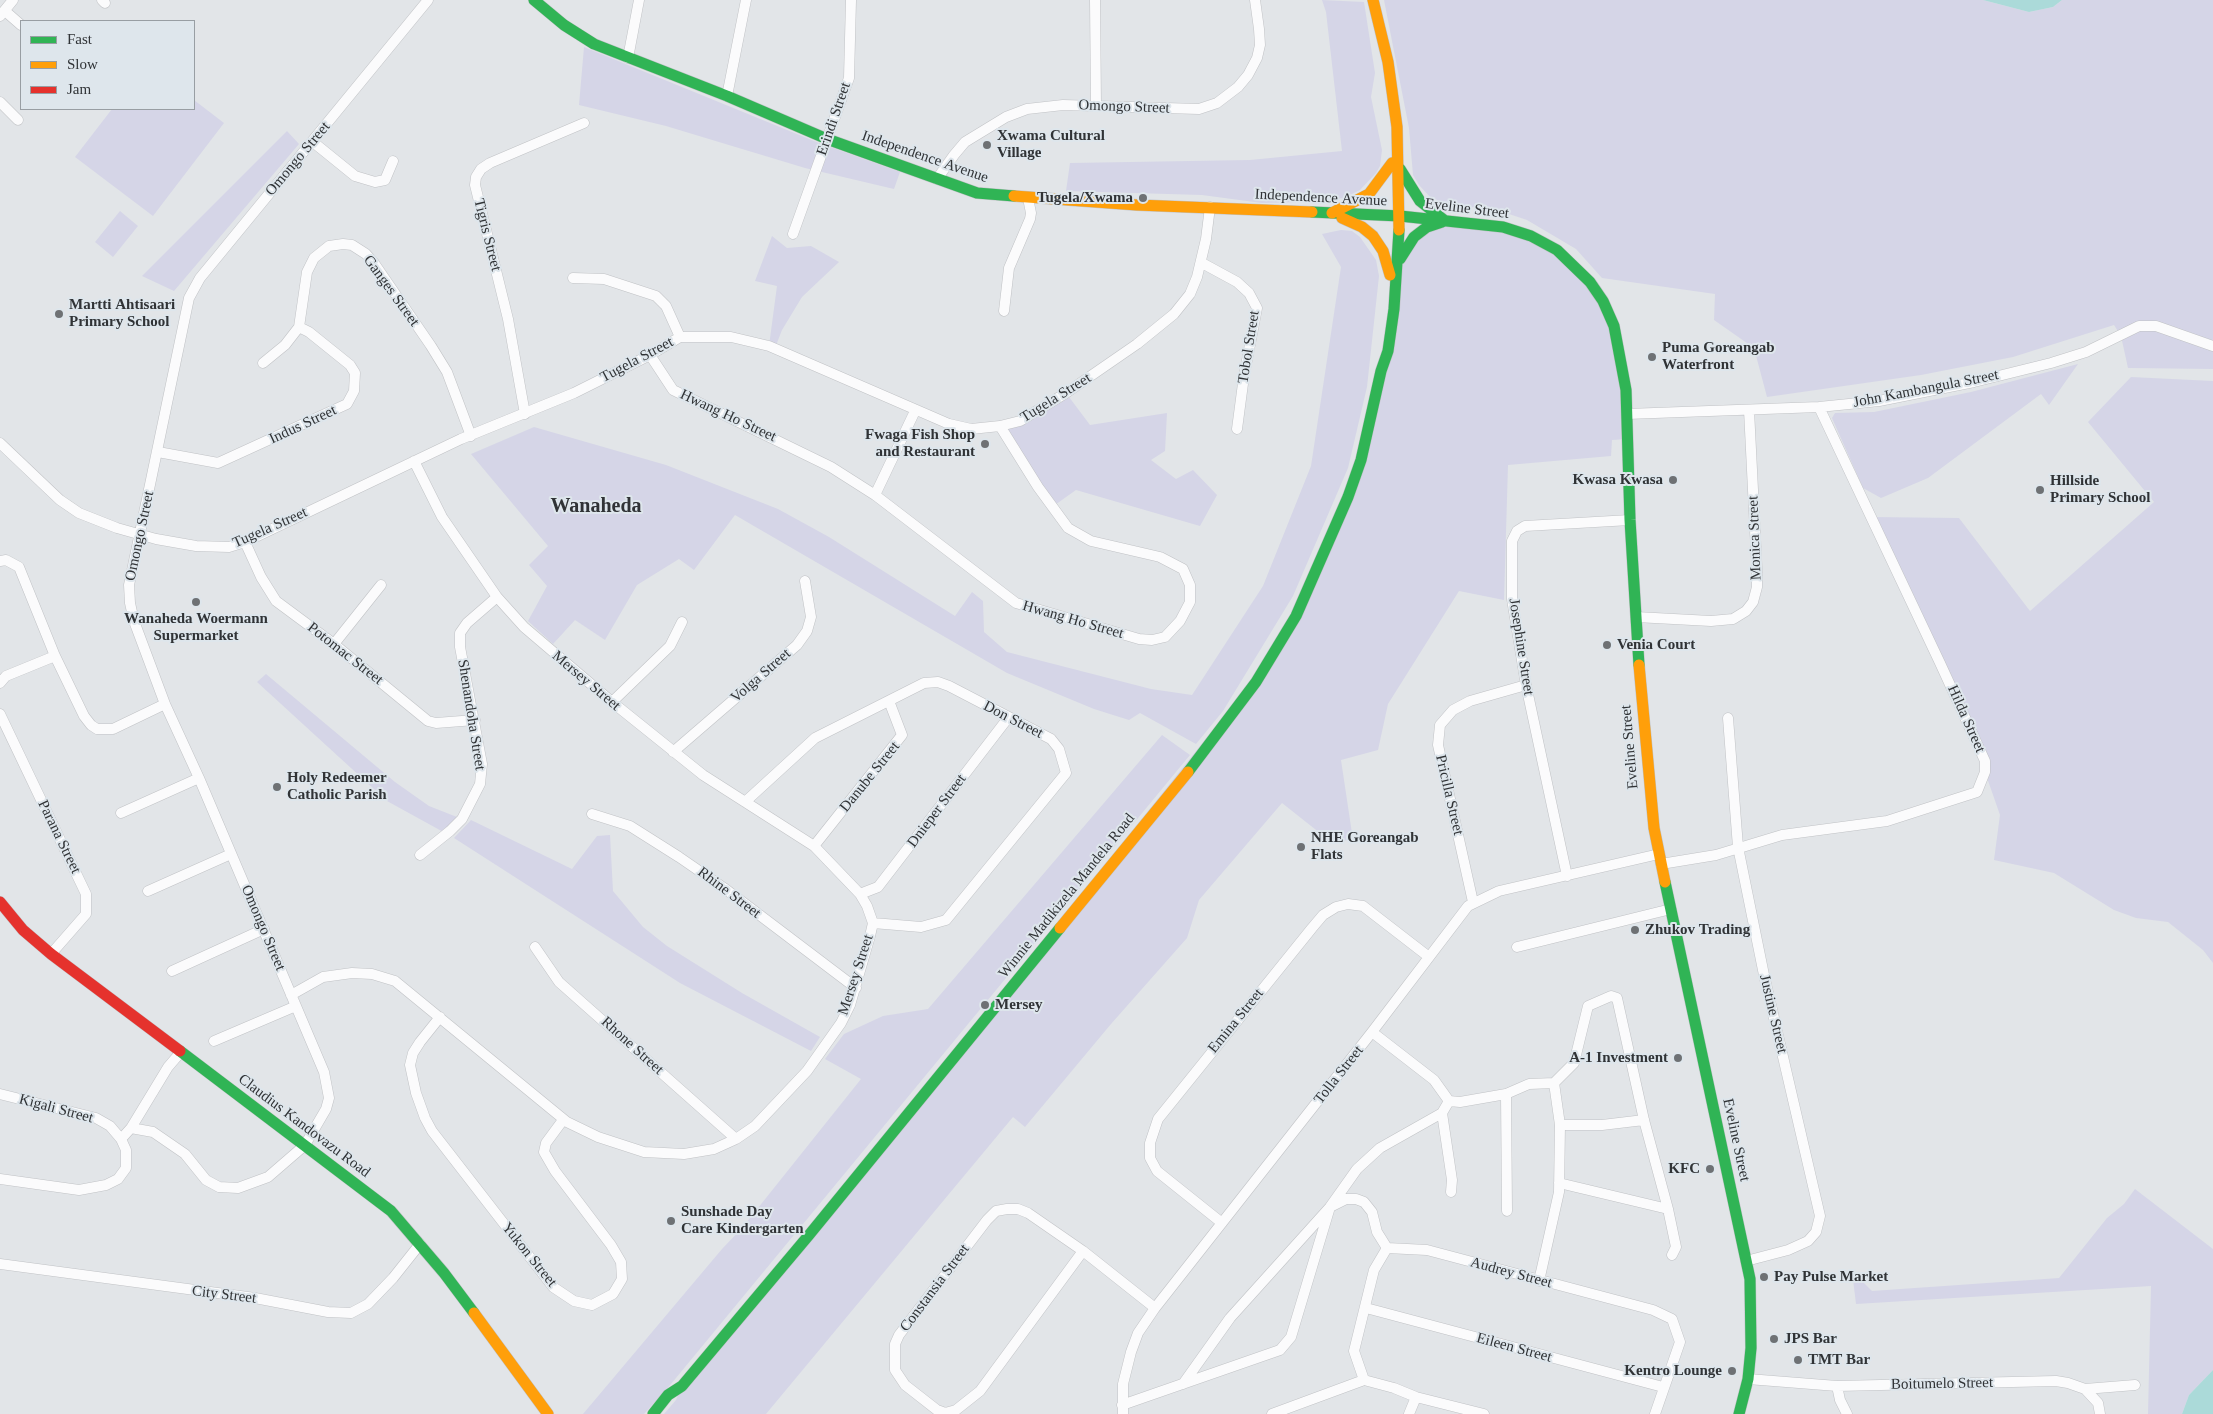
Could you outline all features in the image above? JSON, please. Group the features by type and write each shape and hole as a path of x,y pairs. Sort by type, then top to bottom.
{"main road":[{"name":"Independence Avenue","path":"534,0 585,39 628,58 728,96 827,139 976,193 1028,198 1396,216"},
{"name":"Winnie Madikizela Mandela Road","path":"664,1414 676,1400 682,1386 957,1055 1198,759 1251,689 1296,616 1348,497 1370,428 1381,371 1388,351 1398,266 1395,165 1382,64 1382,38 1373,0"},
{"path":"1330,214 1369,194 1395,165 1420,201 1445,220 1426,228 1414,237 1400,258 1398,266"},
{"path":"1330,214 1353,222 1374,236 1384,251 1390,275"},
{"name":"Winnie Madikizela Mandela Road","path":"1381,371 1380,350 1396,216"},
{"name":"Eveline Street","path":"1396,216 1503,226 1557,250 1576,265 1603,301 1614,326 1623,372 1636,617 1649,786 1660,859 1750,1279 1751,1310 1748,1379 1739,1414"},
{"name":"Claudius Kandovazu Road","path":"0,902 23,930 51,954 391,1211 420,1244 548,1414"},
{"name":"Winnie Madikizela Mandela Road","path":"653,1414 668,1395 682,1386"}],"street":[{"path":"13,0 3,14 20,24"},
{"name":"Omongo Street","path":"131,1128 153,1132 185,1154 206,1180 219,1186 238,1188 268,1177 305,1145 326,1109 329,1098 324,1072 264,928 165,704 142,643 130,603 129,585 141,535 189,298 200,278 428,0"},
{"path":"628,58 639,0"},
{"path":"728,96 746,0"},
{"name":"Erindi Street","path":"793,234 850,71 851,0"},
{"path":"1095,0 1096,106"},
{"name":"Omongo Street","path":"937,179 954,154 965,142 1014,114 1046,106 1199,109 1217,103 1229,95 1248,75 1257,58 1260,45 1255,0"},
{"path":"0,102 18,120"},
{"name":"Tigris Street","path":"525,414 508,319 475,185 476,177 481,169 490,163 584,123"},
{"path":"313,142 356,176 375,182 385,180 394,161"},
{"path":"1004,311 1009,268 1031,213 1028,198"},
{"name":"Tugela Street","path":"0,443 60,500 79,513 141,535 196,546 229,547 245,542 414,461 574,393 650,355 680,337 731,336 775,348 915,411 959,427 980,429 1000,426 1020,420 1066,393 1156,330 1174,314 1190,294 1202,263 1210,207"},
{"name":"Ganges Street","path":"299,327 307,272 314,258 324,249 336,244 352,246 361,250 374,263 447,372 471,436"},
{"name":"Tobol Street","path":"1202,263 1237,282 1250,293 1258,308 1244,376 1237,429"},
{"path":"573,278 604,278 656,296 666,306 680,337"},
{"name":"John Kambangula Street","path":"1626,414 1819,407 1904,397 2050,363 2086,352 2140,326 2156,326 2213,346"},
{"path":"263,363 285,345 299,327"},
{"name":"Indus Street","path":"158,452 218,463 347,404 354,391 355,373 350,365 309,332 299,327"},
{"name":"Hwang Ho Street","path":"650,355 673,390 798,449 875,495 1016,603 1139,639 1152,640 1165,637 1180,621 1190,602 1190,585 1183,570 1160,557 1091,541 1068,528 1038,487 1000,426"},
{"name":"Hilda Street","path":"1660,859 1716,855 1782,835 1888,821 1976,792 1985,772 1985,761 1819,407"},
{"name":"Monica Street","path":"1636,617 1711,621 1733,619 1746,611 1753,602 1757,587 1757,570 1748,410"},
{"path":"875,495 915,411"},
{"name":"Mersey Street","path":"292,996 323,977 352,973 372,974 395,981 563,1120 616,1144 662,1155 684,1154 714,1149 736,1139 755,1126 807,1071 841,1023 856,988 873,923 860,894 814,846 703,775 530,633 497,597 442,517 414,461"},
{"name":"Josephine Street","path":"1567,876 1526,685 1512,599 1512,540 1517,531 1525,526 1630,520"},
{"name":"Potomac Street","path":"245,542 261,577 276,601 334,644 428,721 436,723 475,720"},
{"path":"0,560 6,560 19,567 55,656 84,716 97,729 119,727 165,704"},
{"name":"Volga Street","path":"673,752 797,645 807,631 811,617 805,581"},
{"path":"334,644 381,585"},
{"name":"Shenandoha Street","path":"420,855 440,840 462,819 478,791 482,764 460,647 460,633 467,623 497,597"},
{"path":"612,702 670,646 682,622"},
{"path":"0,683 6,676 55,656"},
{"name":"Don Street","path":"745,802 815,738 924,683 938,682 1051,739 1059,749 1066,773 946,920 921,927 873,923"},
{"name":"Pricilla Street","path":"1473,902 1438,745 1440,725 1453,710 1470,701 1526,685"},
{"name":"Danube Street","path":"814,846 902,735 889,701"},
{"name":"Parana Street","path":"0,714 86,894 86,914 51,954"},
{"name":"Dnieper Street","path":"860,894 878,887 1008,718"},
{"name":"Justine Street","path":"1728,718 1738,847 1764,975 1820,1216 1816,1232 1808,1241 1788,1250 1746,1261"},
{"path":"121,813 199,778"},
{"name":"Rhine Street","path":"592,814 630,826 679,857 724,888 856,988"},
{"path":"148,891 231,854"},
{"name":"Tolla Street","path":"1122,1410 1123,1384 1131,1352 1138,1333 1155,1308 1372,1032 1457,918 1473,902 1498,890 1660,859"},
{"name":"Emina Street","path":"1222,1223 1157,1171 1150,1158 1150,1142 1158,1119 1312,928 1323,915 1336,907 1348,904 1364,906 1429,957"},
{"path":"1517,948 1671,909"},
{"path":"172,971 264,928"},
{"name":"Rhone Street","path":"535,947 559,982 736,1139"},
{"path":"1372,1032 1434,1080 1449,1101 1460,1102 1506,1094 1529,1084 1554,1083 1574,1064 1588,1006 1613,996 1617,998 1644,1120 1668,1209 1676,1247 1672,1255"},
{"path":"214,1041 296,1006"},
{"name":"Yukon Street","path":"440,1017 420,1042 413,1054 410,1065 416,1094 425,1118 432,1130 553,1287 574,1301 592,1305 613,1294 622,1279 621,1262 611,1245 555,1171 544,1152 546,1143 563,1120"},
{"path":"0,1179 79,1190 106,1185 118,1179 126,1168 126,1150 121,1139 131,1128 168,1067 180,1053"},
{"path":"1539,1281 1556,1210 1559,1183 1560,1125 1554,1083"},
{"name":"Kigali Street","path":"0,1094 96,1118 110,1126 121,1139"},
{"path":"1506,1094 1507,1211"},
{"path":"1183,1384 1230,1318 1330,1207 1358,1169 1380,1148 1442,1113 1449,1101"},
{"path":"1442,1113 1452,1180 1451,1192"},
{"path":"1560,1125 1602,1125 1644,1120"},
{"path":"1559,1183 1668,1209"},
{"path":"1122,1410 1183,1384 1280,1350 1292,1337 1330,1207 1346,1199 1356,1199 1364,1202 1372,1212 1377,1232 1386,1248 1374,1270 1354,1351 1364,1380"},
{"name":"Constansia Street","path":"1083,1251 980,1391 956,1410 945,1413 937,1410 905,1385 895,1370 895,1344 899,1334 996,1211 1018,1209 1083,1251 1155,1308"},
{"name":"City Street","path":"0,1264 255,1298 328,1312 351,1312 368,1304 393,1278 420,1244"},
{"name":"Audrey Street","path":"1386,1248 1427,1250 1662,1313 1672,1319 1680,1342 1655,1414"},
{"name":"Eileen Street","path":"1366,1308 1663,1387"},
{"name":"Boitumelo Street","path":"1748,1379 1837,1386 2056,1381 2085,1389 2135,1385"},
{"path":"1272,1414 1364,1380 1394,1388 1416,1397 1484,1414"},
{"path":"1837,1386 1840,1400 1848,1414"},
{"path":"2085,1389 2098,1403 2100,1414"},
{"path":"1410,1414 1416,1397"}],"shaded area":[{"path":"1322,0 1364,2 1375,73 1371,97 1382,150 1380,166 1360,190 1344,198 1305,202 1262,203 1202,195 1066,191 1070,163 1250,160 1342,151 1326,12"},
{"path":"1384,0 1983,0 2029,12 2053,7 2062,0 2213,0 2213,369 2128,368 2121,336 2114,325 2013,357 1921,375 1767,397 1754,348 1714,320 1715,294 1602,278 1576,249 1527,220 1506,213 1442,202 1430,197 1413,175 1409,128"},
{"path":"584,47 819,143 900,172 894,189 805,168 666,126 579,105"},
{"path":"195,101 224,123 153,216 75,157 111,110 195,110"},
{"path":"287,131 299,144 174,291 142,276"},
{"path":"120,211 138,226 113,257 95,242"},
{"path":"1427,227 1503,227 1576,265 1614,327 1627,439 1612,440 1611,456 1508,465 1504,600 1459,591 1388,704 1378,750 1341,760 1353,840 1330,841 1282,803 1199,900 1187,938 1111,1024 1025,1127 1013,1117 766,1414 664,1414 676,1400 682,1386 809,1235 1276,651 1361,460 1398,266"},
{"path":"1341,230 1352,231 1360,237 1376,260 1379,276 1367,387 1348,468 1293,596 1223,711 1196,744 1140,713 1129,720 1094,709 1007,673 735,515 694,570 679,559 637,585 605,640 575,620 553,644 528,621 547,586 529,565 548,546 471,454 534,427 666,465 778,509 829,537 955,616 972,592 983,601 984,632 1007,652 1151,689 1192,695 1263,586 1311,466 1341,267 1322,234"},
{"path":"772,236 787,248 811,246 839,262 802,297 782,330 775,348 769,346 777,286 755,281"},
{"path":"2078,364 2049,405 2041,394 1928,478 1881,498 1863,488 1832,418 1835,413 1874,412 1971,392"},
{"path":"2131,377 2213,381 2213,963 2203,950 2168,922 2136,918 2114,910 2054,873 1994,860 2000,815 1985,772 1870,517 1959,518 2030,611 2154,502 2088,422"},
{"path":"1066,393 1090,425 1167,413 1165,451 1151,460 1176,479 1193,470 1217,495 1200,526 1076,490 1052,507 1000,426"},
{"path":"266,674 395,782 429,806 462,819 447,834 387,801 257,682"},
{"path":"1162,735 1190,755 671,1384 644,1414 583,1414 722,1249 742,1228 861,1079 825,1059 844,1034 883,1016 928,1009"},
{"path":"471,820 572,869 597,836 610,835 613,891 643,927 667,946 742,993 820,1037 811,1051 680,983 454,838"},
{"path":"2135,1189 2213,1249 2213,1370 2189,1395 2182,1414 2148,1414 2151,1286 1856,1304 1852,1271 1872,1291 2059,1278 2107,1218 2124,1204"}],"water":[{"path":"1983,0 2062,0 2053,7 2029,12"},
{"path":"2213,1370 2213,1414 2182,1414 2189,1395"}],"traffic: fast":[{"path":"534,0 564,25 594,44 727,96 827,139 977,193 1014,196"},
{"path":"1400,169 1420,201 1444,220"},
{"path":"1312,212 1400,216 1503,227 1531,236 1557,250 1590,282 1603,301 1614,326 1626,390 1630,520 1639,665"},
{"path":"1400,259 1414,237 1427,227 1442,222"},
{"path":"1188,772 1256,682 1296,616 1348,497 1361,460 1381,371 1388,351 1394,309 1399,230"},
{"path":"1665,882 1750,1279 1751,1348 1748,1379 1739,1414"},
{"path":"653,1414 668,1395 682,1386 809,1235 1060,928"},
{"path":"180,1051 391,1211 444,1273 474,1313"}],"traffic: slow":[{"path":"1373,0 1388,62 1397,127 1399,230"},
{"path":"1332,213 1369,194 1392,163"},
{"path":"1014,196 1137,205 1312,212"},
{"path":"1342,218 1362,227 1373,236 1383,251 1390,275"},
{"path":"1639,665 1654,828 1665,882"},
{"path":"1060,928 1188,772"},
{"path":"474,1313 548,1414"}],"traffic: jam":[{"path":"0,902 23,930 51,954 180,1051"}],"place":[{"name":"Xwama Cultural Village","path":"987,145"},
{"name":"Tugela/Xwama","path":"1143,198"},
{"name":"Martti Ahtisaari Primary School","path":"59,314"},
{"name":"Puma Goreangab Waterfront","path":"1652,357"},
{"name":"Fwaga Fish Shop and Restaurant","path":"985,444"},
{"name":"Kwasa Kwasa","path":"1673,480"},
{"name":"Hillside Primary School","path":"2040,490"},
{"name":"Wanaheda Woermann Supermarket","path":"196,602"},
{"name":"Venia Court","path":"1607,645"},
{"name":"Holy Redeemer Catholic Parish","path":"277,787"},
{"name":"NHE Goreangab Flats","path":"1301,847"},
{"name":"Zhukov Trading","path":"1635,930"},
{"name":"Mersey","path":"985,1005"},
{"name":"A-1 Investment","path":"1678,1058"},
{"name":"KFC","path":"1710,1169"},
{"name":"Sunshade Day Care Kindergarten","path":"671,1221"},
{"name":"Pay Pulse Market","path":"1764,1277"},
{"name":"JPS Bar","path":"1774,1339"},
{"name":"TMT Bar","path":"1798,1360"},
{"name":"Kentro Lounge","path":"1732,1371"}],"district":[{"name":"Wanaheda","path":"596,507"}]}
